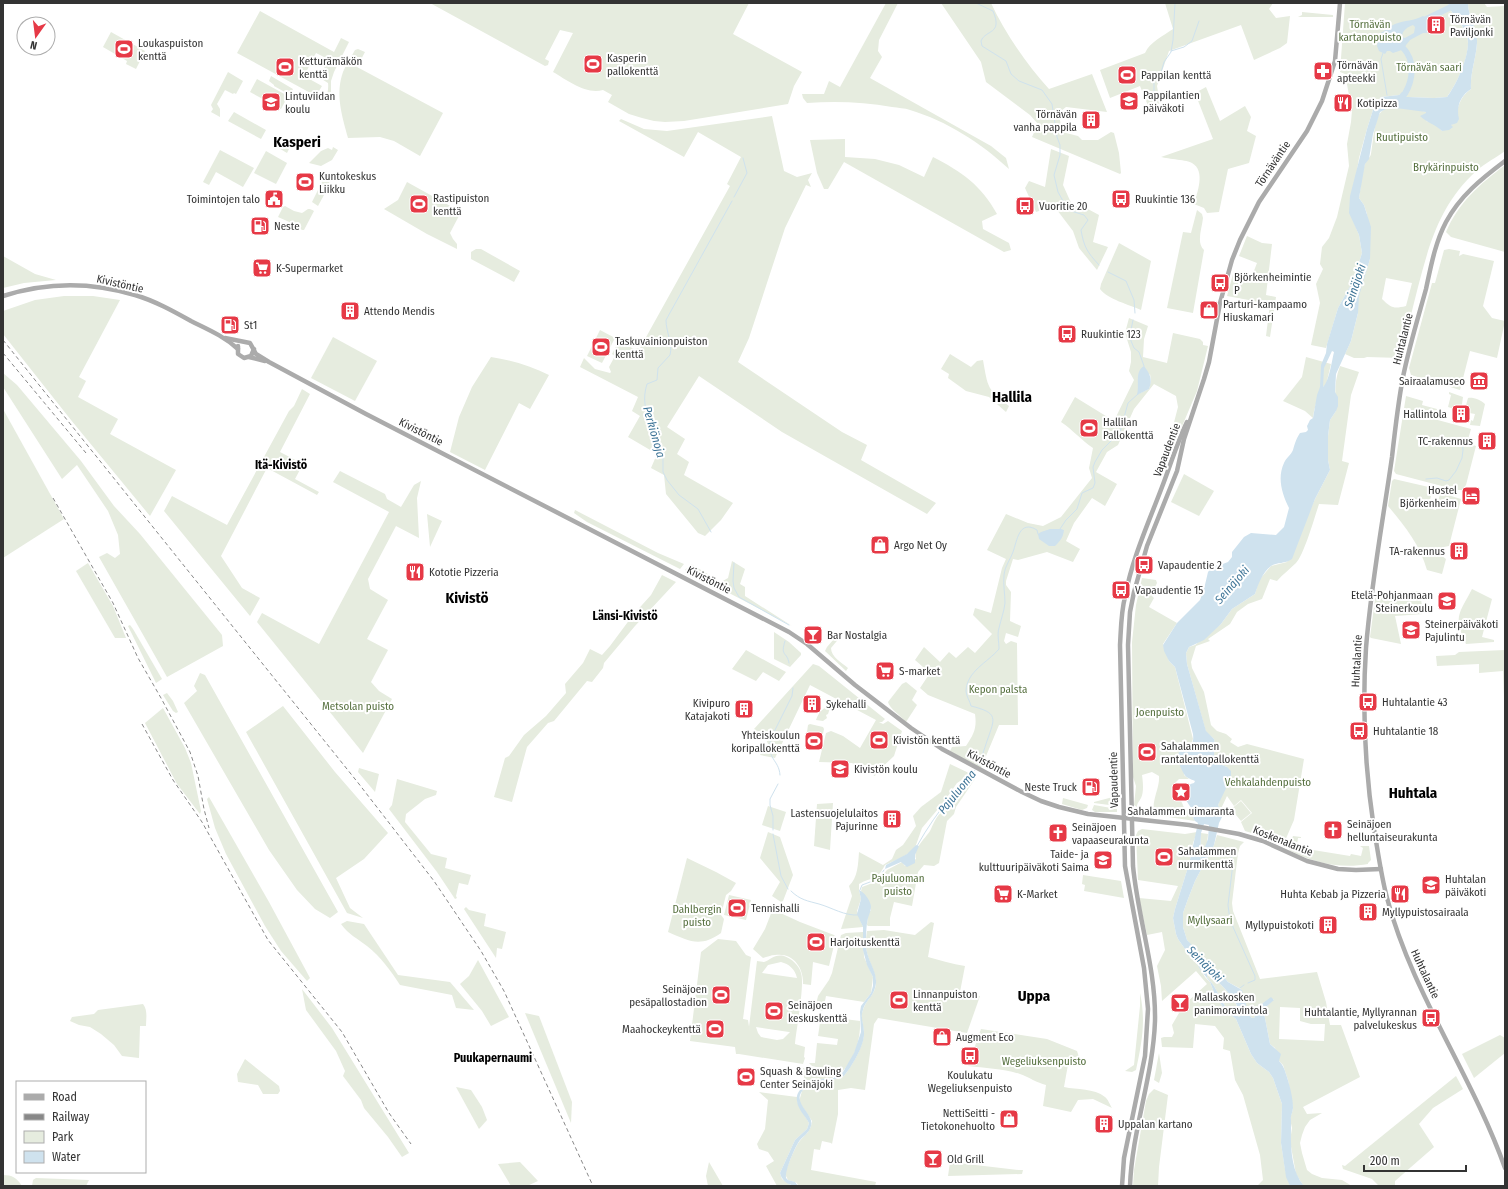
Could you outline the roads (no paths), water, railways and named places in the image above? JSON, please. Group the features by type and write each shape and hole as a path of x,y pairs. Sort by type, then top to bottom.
{"main road":[{"name":"Törnäväntie","path":"1214,335 1223,287 1240,240 1266,190 1310,126 1325,94 1335,60 1340,3"},
{"name":"Huhtalantie","path":"1505,161 1484,176 1467,192 1453,210 1441,233 1403,378 1370,604 1365,669 1364,715 1369,797 1381,869 1394,923 1410,966 1481,1109 1505,1168"},
{"name":"Kivistöntie","path":"3,296 33,288 55,285 81,285 118,291 156,303 225,338 238,349"},
{"name":"Vapaudentie","path":"1130,1186 1133,1155 1152,1057 1155,1021 1153,977 1135,887 1131,818 1128,645 1132,602 1145,552 1176,471 1184,438 1209,362 1214,335"},
{"name":"Kivistöntie","path":"225,338 242,342"},
{"path":"242,342 250,343 254,349 253,354 249,357 242,357 238,354 238,349 242,342"},
{"name":"Kivistöntie","path":"254,349 256,354 269,362 386,424 790,632 807,644 851,682 910,728 942,749 980,770 1022,792 1050,804 1088,814 1131,818"},
{"name":"Kivistöntie","path":"249,357 269,362"},
{"name":"Vapaudentie","path":"1122,1186 1124,1158 1145,1056 1148,1009 1144,968 1125,866 1120,645 1124,598 1139,544 1180,437 1194,406"},
{"name":"Koskenalantie","path":"1131,818 1190,825 1254,838 1307,861 1327,867 1349,870 1381,869"}],"water":[{"name":"Seinäjoki","path":"1448,3 1468,3 1468,8 1477,38 1471,77 1471,89 1464,95 1460,102 1458,110 1459,119 1457,123 1451,125 1453,127 1449,130 1442,131 1420,116 1426,112 1396,108 1386,109 1380,112 1373,134 1369,159 1365,164 1359,198 1364,205 1371,227 1370,259 1359,296 1358,313 1351,341 1336,374 1335,392 1338,397 1338,406 1330,420 1328,436 1328,460 1330,470 1315,499 1292,559 1287,562 1271,566 1259,583 1255,594 1232,609 1221,624 1204,640 1189,647 1186,653 1187,664 1206,731 1214,739 1214,755 1217,763 1227,767 1231,771 1231,778 1218,805 1223,815 1219,823 1214,845 1195,881 1188,899 1183,913 1183,927 1187,940 1196,949 1204,961 1219,971 1228,982 1242,990 1249,1015 1252,1018 1254,1018 1263,1003 1271,997 1274,1000 1266,1007 1264,1013 1270,1044 1281,1054 1279,1061 1284,1069 1290,1089 1293,1108 1291,1118 1291,1146 1293,1163 1299,1179 1304,1186 1290,1186 1286,1177 1281,1143 1282,1104 1273,1078 1269,1072 1257,1063 1251,1054 1236,1019 1225,1010 1215,995 1210,982 1192,955 1185,949 1176,934 1173,918 1189,864 1198,823 1193,818 1196,813 1183,796 1186,788 1195,781 1185,775 1178,760 1178,754 1181,749 1191,745 1193,734 1175,667 1169,661 1163,645 1177,623 1200,600 1208,572 1213,566 1228,562 1232,557 1232,552 1244,537 1251,533 1276,535 1284,527 1289,508 1281,486 1282,469 1285,461 1292,452 1300,433 1308,430 1307,426 1313,418 1320,387 1321,365 1326,353 1327,344 1338,308 1353,281 1362,253 1359,235 1349,213 1350,196 1373,110 1381,97 1399,95 1402,92 1406,97 1447,97 1463,67 1468,42 1465,31 1449,8","holes":["1332,351 1334,352 1330,371 1327,381 1323,387 1324,368","1204,824 1209,825 1208,839 1200,860 1201,833","1208,972 1232,997 1241,1015 1239,1017 1226,1008 1214,986 1207,977"]},
{"path":"1423,16 1427,21 1427,33 1423,33 1410,40 1403,49 1399,51 1393,53 1387,51 1385,54 1379,51 1377,46 1379,34 1395,24","holes":["1413,25 1415,27 1414,33 1405,38 1402,37 1403,32 1406,29"]},
{"path":"1144,366 1148,372 1151,382 1149,389 1137,395 1138,375"},
{"path":"1050,529 1064,530 1061,539 1055,546 1049,546 1039,539 1038,534"},
{"path":"916,845 919,846 915,855 915,863 907,867 901,862 885,869 886,865 907,854"},
{"path":"859,890 866,896 871,906 866,932 866,950 876,978 875,988 864,1006 862,1013 864,1037 854,1061 844,1076 806,1088 800,1095 801,1104 810,1117 811,1126 809,1131 798,1143 788,1165 786,1178 795,1182 798,1186 792,1185 784,1181 780,1173 795,1140 807,1129 809,1123 799,1107 797,1095 804,1086 809,1083 821,1079 832,1079 843,1072 854,1053 861,1032 861,1006 871,993 873,986 873,977 867,965 863,950 863,927 857,914 861,899"}],"waterway":[{"name":"Pajuluoma","path":"976,3 993,11 996,19 995,28 983,37 981,41 982,46 1006,61 1011,74 1019,81 1042,90 1052,104 1057,137 1060,145 1060,155 1054,175 1058,192 1068,210 1084,215 1088,220 1081,230 1082,236 1087,249 1099,265"},
{"path":"1154,104 1154,82 1160,76 1164,62 1171,52 1175,3"},
{"path":"1420,22 1449,8"},
{"path":"1171,51 1184,47 1192,41 1199,21"},
{"path":"1399,43 1410,58 1412,70 1408,88 1402,98"},
{"path":"1383,53 1381,59 1387,95"},
{"name":"Perkiönoja","path":"734,197 747,173 743,158"},
{"name":"Perkiönoja","path":"711,532 698,509 679,495 667,480 663,472 663,457 658,450 654,426 651,423 651,417 646,407 645,391 647,384 657,380 658,368 670,355 671,347 666,320 732,201"},
{"name":"Pajuluoma","path":"1108,272 1126,281 1134,300 1135,313"},
{"name":"Pajuluoma","path":"1133,320 1130,335 1131,341 1134,348 1139,352 1144,366"},
{"name":"Pajuluoma","path":"1060,529 1066,520 1077,509 1082,493 1093,488 1095,483 1093,467 1095,462 1102,450 1120,432 1128,403 1138,394"},
{"path":"1426,479 1437,478 1446,481 1449,480 1456,471 1462,458 1462,441"},
{"name":"Pajuluoma","path":"978,765 993,722 990,714 986,711 971,706 966,693 967,684 978,668 999,649 998,630 1005,603 1004,582 1006,566 1018,537 1026,527 1031,527 1037,530 1038,534"},
{"name":"Perkiönoja","path":"734,563 734,588 739,597 789,625"},
{"name":"Perkiönoja","path":"785,641 783,650 789,663"},
{"name":"Perkiönoja","path":"780,775 770,751 771,738 792,696 793,688"},
{"name":"Pajuluoma","path":"917,846 942,807 975,770"},
{"name":"Perkiönoja","path":"773,830 773,816 770,799 778,784"},
{"name":"Perkiönoja","path":"773,834 781,876 788,889"},
{"path":"1231,857 1233,863 1228,905 1229,913 1233,927 1255,976 1255,980 1248,983"},
{"name":"Pajuluoma","path":"860,890 862,885 878,879 884,870"},
{"name":"Perkiönoja","path":"791,891 804,900 843,913 859,915"},
{"path":"1240,988 1244,985"}],"railway":[{"path":"3,340 359,784 434,881 481,951 504,991 593,1186"},
{"path":"3,353 86,453"},
{"path":"53,498 113,603 138,658 190,752 198,776 209,828"},
{"path":"142,724 173,780 202,822 268,940 342,1032 389,1113 411,1144"}],"place":[{"name":"Törnävän Paviljonki","path":"1436,25"},
{"name":"Loukaspuiston kenttä","path":"124,49"},
{"name":"Kasperin pallokenttä","path":"593,64"},
{"name":"Ketturämäkön kenttä","path":"285,67"},
{"name":"Törnävän apteekki","path":"1323,71"},
{"name":"Pappilan kenttä","path":"1127,75"},
{"name":"Pappilantien päiväkoti","path":"1129,101"},
{"name":"Lintuviidan koulu","path":"271,102"},
{"name":"Kotipizza","path":"1343,103"},
{"name":"Törnävän vanha pappila","path":"1091,120"},
{"name":"Kuntokeskus Liikku","path":"305,182"},
{"name":"Toimintojen talo","path":"274,199"},
{"name":"Ruukintie 136","path":"1121,199"},
{"name":"Rastipuiston kenttä","path":"419,204"},
{"name":"Vuoritie 20","path":"1025,206"},
{"name":"Neste","path":"260,226"},
{"name":"K-Supermarket","path":"262,268"},
{"name":"Björkenheimintie P","path":"1220,283"},
{"name":"Parturi-kampaamo Hiuskamari","path":"1209,310"},
{"name":"Attendo Mendis","path":"350,311"},
{"name":"St1","path":"230,325"},
{"name":"Ruukintie 123","path":"1067,334"},
{"name":"Taskuvainionpuiston kenttä","path":"601,347"},
{"name":"Sairaalamuseo","path":"1479,381"},
{"name":"Hallintola","path":"1461,414"},
{"name":"Hallilan Pallokenttä","path":"1089,428"},
{"name":"TC-rakennus","path":"1487,441"},
{"name":"Hostel Björkenheim","path":"1471,496"},
{"name":"Argo Net Oy","path":"880,545"},
{"name":"TA-rakennus","path":"1459,551"},
{"name":"Vapaudentie 2","path":"1144,565"},
{"name":"Kototie Pizzeria","path":"415,572"},
{"name":"Vapaudentie 15","path":"1121,590"},
{"name":"Etelä-Pohjanmaan Steinerkoulu","path":"1447,601"},
{"name":"Steinerpäiväkoti Pajulintu","path":"1411,630"},
{"name":"Bar Nostalgia","path":"813,635"},
{"name":"S-market","path":"885,671"},
{"name":"Huhtalantie 43","path":"1368,702"},
{"name":"Sykehalli","path":"812,704"},
{"name":"Kivipuro Katajakoti","path":"744,709"},
{"name":"Huhtalantie 18","path":"1359,731"},
{"name":"Kivistön kenttä","path":"879,740"},
{"name":"Yhteiskoulun koripallokenttä","path":"814,741"},
{"name":"Sahalammen rantalentopallokenttä","path":"1147,752"},
{"name":"Kivistön koulu","path":"840,769"},
{"name":"Neste Truck","path":"1091,787"},
{"name":"Sahalammen uimaranta","path":"1181,792"},
{"name":"Lastensuojelulaitos Pajurinne","path":"892,819"},
{"name":"Seinäjoen helluntaiseurakunta","path":"1333,830"},
{"name":"Seinäjoen vapaaseurakunta","path":"1058,833"},
{"name":"Sahalammen nurmikenttä","path":"1164,857"},
{"name":"Taide- ja kulttuuripäiväkoti Saima","path":"1103,860"},
{"name":"Huhtalan päiväkoti","path":"1431,885"},
{"name":"K-Market","path":"1003,894"},
{"name":"Huhta Kebab ja Pizzeria","path":"1400,894"},
{"name":"Tennishalli","path":"737,908"},
{"name":"Myllypuistosairaala","path":"1368,912"},
{"name":"Myllypuistokoti","path":"1328,925"},
{"name":"Harjoituskenttä","path":"816,942"},
{"name":"Seinäjoen pesäpallostadion","path":"721,995"},
{"name":"Linnanpuiston kenttä","path":"899,1000"},
{"name":"Mallaskosken panimoravintola","path":"1180,1003"},
{"name":"Seinäjoen keskuskenttä","path":"774,1011"},
{"name":"Huhtalantie, Myllyrannan palvelukeskus","path":"1431,1018"},
{"name":"Maahockeykenttä","path":"715,1029"},
{"name":"Augment Eco","path":"942,1037"},
{"name":"Koulukatu Wegeliuksenpuisto","path":"970,1056"},
{"name":"Squash & Bowling Center Seinäjoki","path":"746,1077"},
{"name":"NettiSeitti - Tietokonehuolto","path":"1009,1119"},
{"name":"Uppalan kartano","path":"1104,1124"},
{"name":"Old Grill","path":"933,1159"}],"district":[{"name":"Kasperi","path":"297,142"},
{"name":"Hallila","path":"1012,397"},
{"name":"Itä-Kivistö","path":"281,465"},
{"name":"Kivistö","path":"467,598"},
{"name":"Länsi-Kivistö","path":"625,616"},
{"name":"Huhtala","path":"1413,793"},
{"name":"Uppa","path":"1034,996"},
{"name":"Puukapernaumi","path":"493,1058"}],"park label":[{"name":"Törnävän kartanopuisto","path":"1370,30"},
{"name":"Törnävän saari","path":"1429,67"},
{"name":"Ruutipuisto","path":"1402,137"},
{"name":"Brykärinpuisto","path":"1446,167"},
{"name":"Kepon palsta","path":"998,689"},
{"name":"Metsolan puisto","path":"358,706"},
{"name":"Joenpuisto","path":"1160,712"},
{"name":"Vehkalahdenpuisto","path":"1268,782"},
{"name":"Pajuluoman puisto","path":"898,884"},
{"name":"Dahlbergin puisto","path":"697,915"},
{"name":"Myllysaari","path":"1210,920"},
{"name":"Wegeliuksenpuisto","path":"1044,1061"}]}
